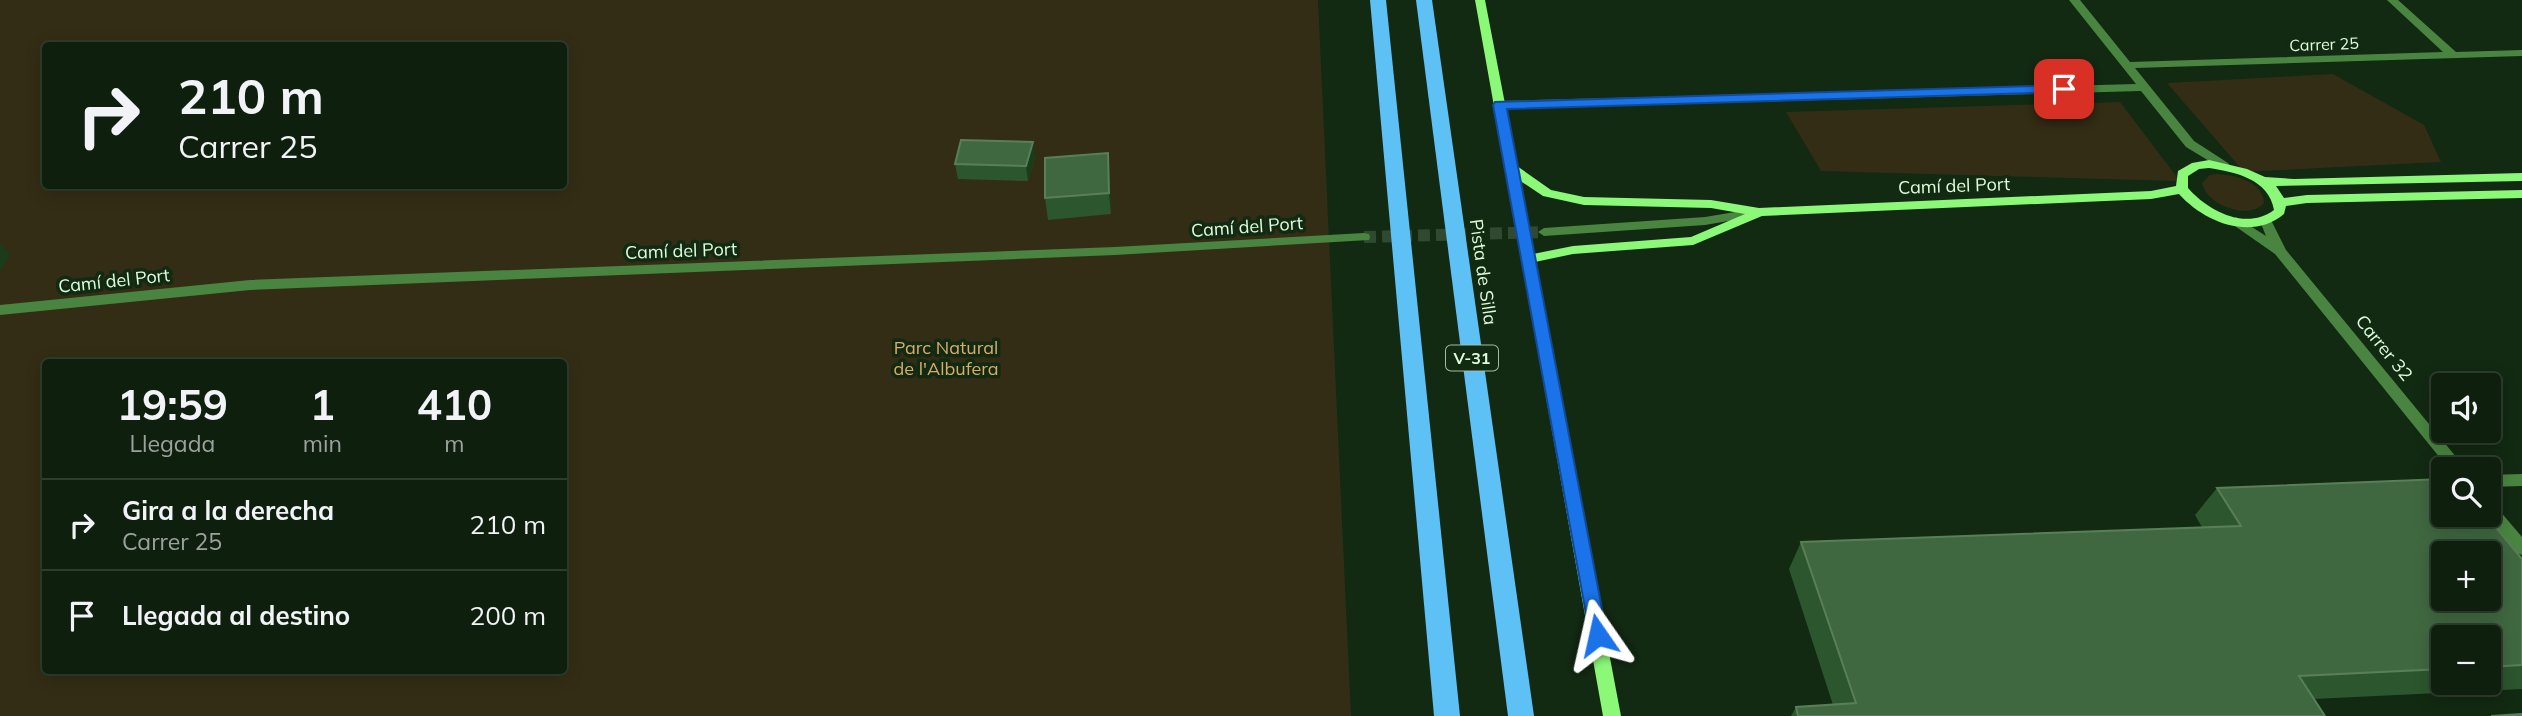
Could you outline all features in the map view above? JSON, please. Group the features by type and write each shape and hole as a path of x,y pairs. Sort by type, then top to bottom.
{"highway":[{"path":"1378,0 1447,716"},
{"name":"Pista de Silla","path":"1424,0 1521,716"}],"street":[{"path":"1480,0 1612,716"},
{"path":"2074,0 2190,144 2224,166 2244,172 2271,188 2280,203 2280,211 2275,217 2266,221 2236,222 2222,218 2196,204 2182,189 2182,174 2196,166 2224,166"},
{"path":"2392,0 2453,55"},
{"name":"Carrer 25","path":"2127,65 2522,53"},
{"path":"1500,105 2144,87"},
{"path":"2190,144 2196,166"},
{"name":"Camí del Port","path":"1511,168 1547,194 1584,201 1711,204 1759,212"},
{"path":"2263,181 2294,183 2522,177"},
{"name":"Camí del Port","path":"1544,232 1705,221 1759,212 2151,195 2182,189"},
{"path":"2280,203 2307,199 2522,194"},
{"name":"Camí del Port","path":"2151,195 2196,204"},
{"name":"Camí del Port","path":"1528,259 1573,250 1693,241 1759,212"},
{"name":"Carrer 32","path":"2266,221 2280,252 2448,457"},
{"name":"Carrer 32","path":"2236,222 2280,252"},
{"name":"Camí del Port","path":"0,310 250,285 1152,250 1364,237"},
{"path":"2501,481 2522,480"},
{"path":"2501,523 2522,548"}],"green space":[{"name":"Parc Natural de l'Albufera","path":"0,0 1318,0 1351,716 0,716"},
{"path":"2333,74 2424,125 2441,162 2244,172 2167,83"},
{"path":"2120,102 2180,181 1821,171 1786,112"},
{"path":"2210,175 2240,178 2253,184 2259,189 2264,203 2249,211 2219,204 2205,191 2202,183"}],"building":[{"path":"961,140 1033,142 1026,166 955,164"},
{"path":"1108,153 1109,193 1045,198 1045,158"},
{"path":"2431,479 2431,527 2496,527 2522,559 2522,665 2501,666 2501,625 2431,625 2431,670 2299,676 2325,716 1798,716 1796,707 1856,703 1801,542 2241,526 2217,488"},
{"path":"2522,714 2522,716 2491,716"}],"tunnel":[{"path":"1364,237 1544,232"}],"route":[{"path":"1598,635 1500,105 2064,89"}]}
